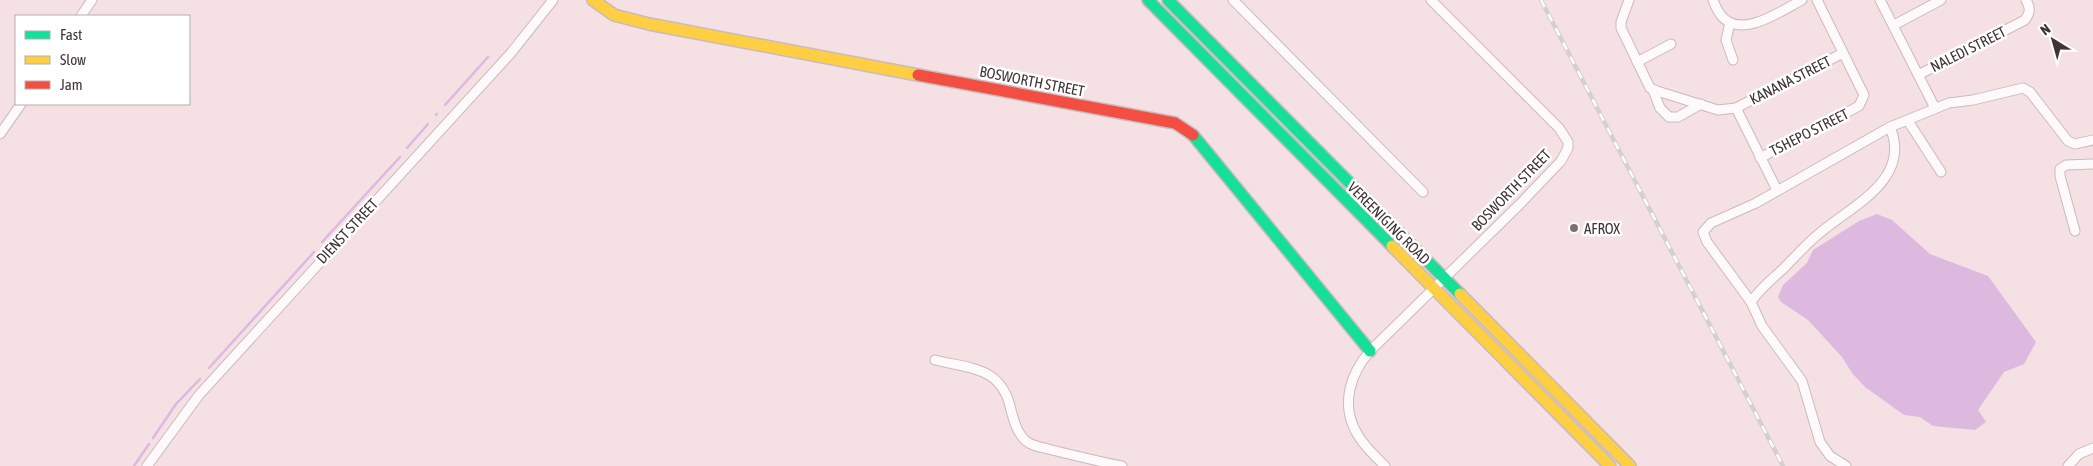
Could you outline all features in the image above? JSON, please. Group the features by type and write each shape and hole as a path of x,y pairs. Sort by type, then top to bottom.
{"main road":[{"name":"BOSWORTH STREET","path":"592,0 614,15 649,24 1175,124 1191,133 1370,351"},
{"name":"VEREENIGING ROAD","path":"1148,0 1610,466"},
{"name":"VEREENIGING ROAD","path":"1168,0 1630,466"}],"street":[{"path":"82,15 92,0"},
{"name":"DIENST STREET","path":"147,466 199,395 511,53 553,0"},
{"path":"1233,0 1423,192"},
{"name":"BOSWORTH STREET","path":"1385,466 1355,431 1349,411 1349,393 1354,374 1370,351 1561,161 1568,148 1568,142 1559,128 1430,0"},
{"path":"1629,0 1621,22 1621,28 1646,82 1653,90 1660,108 1668,117 1678,117 1700,104"},
{"path":"1713,0 1721,15 1730,23 1740,26 1750,25 1802,0"},
{"name":"TSHEPO STREET","path":"1760,158 1859,106 1864,95 1817,0"},
{"path":"1880,0 1935,108"},
{"path":"1894,25 1941,0"},
{"name":"NALEDI STREET","path":"1918,75 2025,20 2030,8 2026,0"},
{"path":"1730,23 1726,40 1733,60"},
{"path":"1637,62 1671,44"},
{"name":"KANANA STREET","path":"1736,108 1843,53"},
{"path":"1846,466 1830,456 1820,442 1802,381 1762,326 1751,302 1717,257 1703,232 1711,223 1744,209 1890,127 1949,103 1973,100 2023,88 2030,92 2068,141 2075,144 2093,140"},
{"path":"1653,90 1718,110 1736,108 1778,190"},
{"path":"0,134 20,105"},
{"path":"1908,121 1941,172"},
{"path":"1751,302 1764,285 1781,271 1809,242 1869,196 1881,184 1892,163 1895,149 1890,127"},
{"path":"2075,231 2060,170 2066,165 2093,164"},
{"path":"935,360 991,375 999,382 1005,390 1017,429 1025,440 1032,445 1068,456 1122,466"},
{"path":"2068,466 2074,458 2093,448"}],"shaded area":[{"path":"1877,214 1892,220 1930,254 1988,276 2036,342 2024,364 2004,372 1978,410 1986,422 1975,430 1933,426 1920,417 1904,415 1865,387 1852,373 1842,357 1808,320 1781,302 1778,297 1783,285 1807,263 1813,250 1859,221"}],"waterway":[{"path":"445,105 488,57"},
{"path":"407,148 428,124"},
{"path":"322,242 400,157"},
{"path":"209,368 314,252"},
{"path":"153,438 176,404 200,379"},
{"path":"134,466 149,444"}],"railway":[{"path":"1541,0 1783,466"}],"traffic: fast":[{"path":"1148,0 1392,246"},
{"path":"1168,0 1460,294"},
{"path":"1193,135 1370,351"}],"traffic: slow":[{"path":"593,0 614,15 649,24 918,75"},
{"path":"1392,246 1610,466"},
{"path":"1460,294 1630,466"}],"traffic: jam":[{"path":"918,75 1175,123 1193,135"}],"place":[{"name":"AFROX","path":"1574,228"}]}
